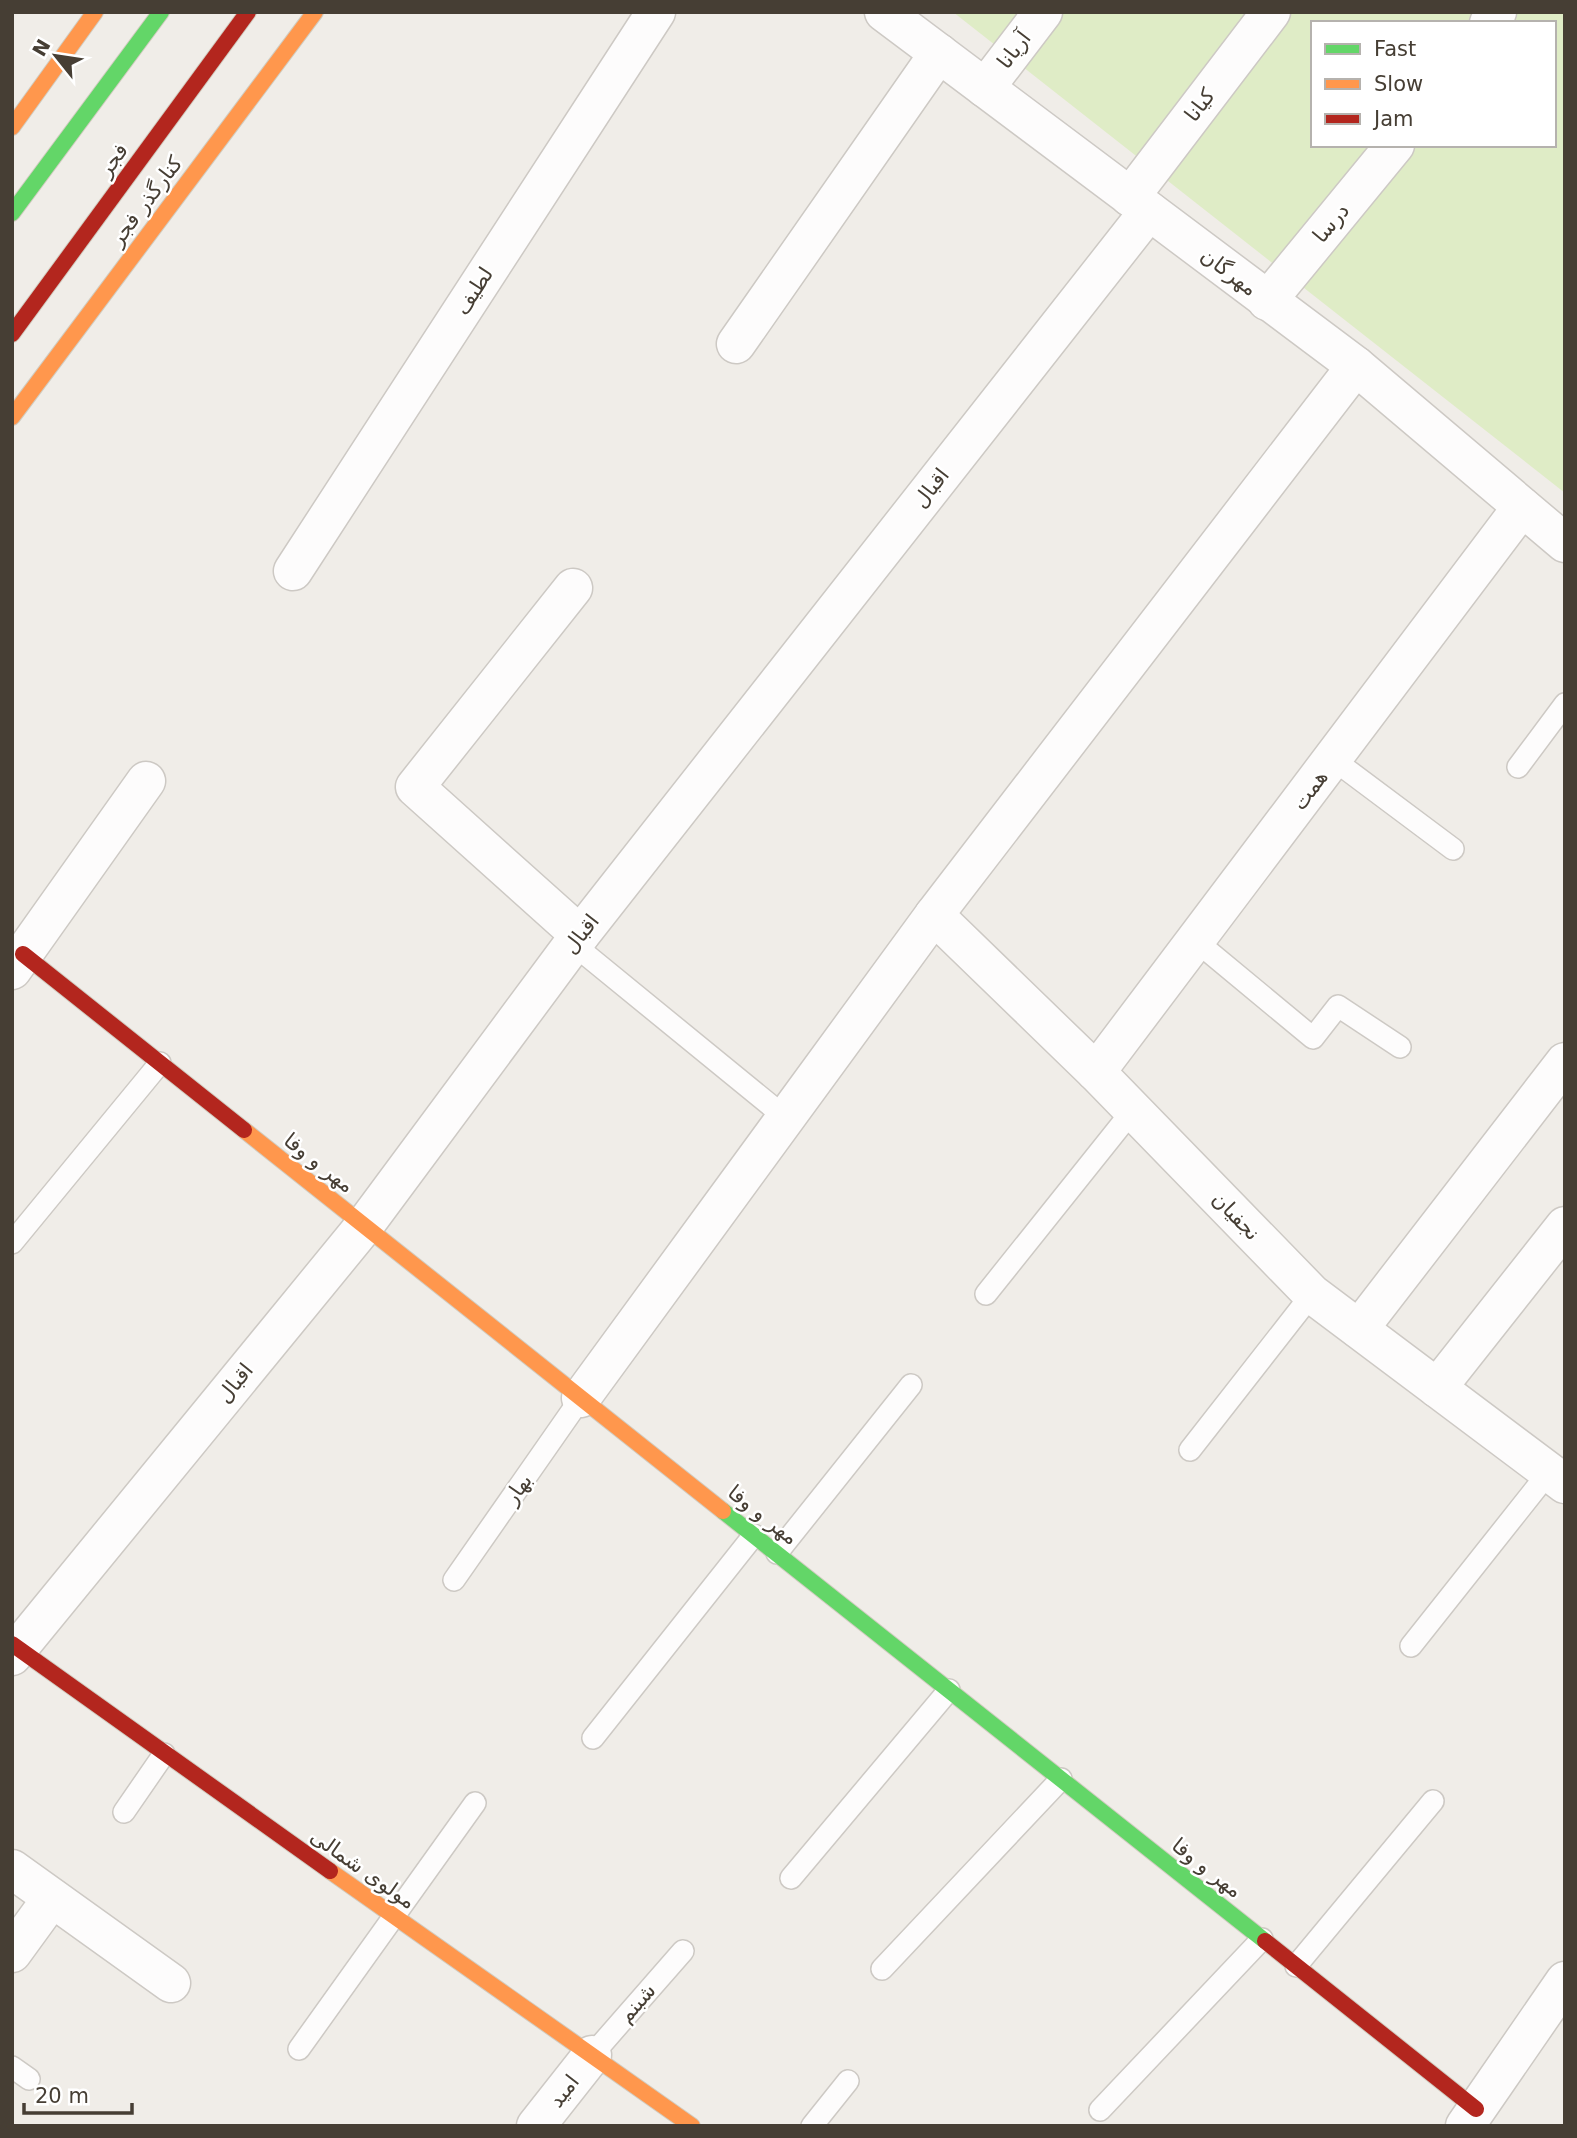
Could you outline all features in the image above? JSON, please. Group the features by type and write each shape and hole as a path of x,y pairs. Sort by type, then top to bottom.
{"street":[{"path":"12,127 95,12"},
{"path":"12,214 161,12"},
{"name":"فجر","path":"12,334 248,12"},
{"name":"کنارگذر فجر","path":"12,418 315,12"},
{"name":"لطیف","path":"293,570 656,12"},
{"name":"مهرگان","path":"884,12 1356,366 1565,543"},
{"name":"آریانا","path":"985,88 1042,12"},
{"name":"کیانا","path":"1139,204 1271,12"},
{"path":"736,344 939,54"},
{"name":"درسا","path":"1267,301 1393,147"},
{"name":"اقبال","path":"14,1649 364,1226 577,939 1139,204"},
{"path":"581,1398 934,915 1356,366"},
{"name":"همت","path":"1096,1072 1334,760 1522,506"},
{"path":"573,588 415,787 577,939"},
{"path":"18,962 146,781"},
{"name":"نجفیان","path":"934,915 1096,1072 1312,1294 1557,1478"},
{"name":"مهر و وفا","path":"18,962 160,1063 777,1553 1296,1966 1471,2117"},
{"path":"1359,1329 1565,1062"},
{"path":"1437,1388 1565,1226"},
{"name":"مولوی شمالی","path":"14,1649 692,2126"},
{"path":"12,1869 171,1983"},
{"path":"12,1954 52,1898"},
{"path":"1471,2117 1565,1982"},
{"name":"امید","path":"536,2126 592,2055"}],"lane":[{"path":"1518,767 1565,704"},
{"path":"1334,760 1453,849"},
{"path":"577,939 786,1118"},
{"path":"1196,941 1313,1038 1338,1006 1400,1047"},
{"path":"12,1243 160,1063"},
{"path":"986,1294 1133,1110"},
{"path":"1190,1450 1312,1294"},
{"path":"777,1553 911,1385"},
{"name":"بهار","path":"454,1580 581,1398"},
{"path":"1411,1646 1557,1478"},
{"path":"593,1738 754,1535"},
{"path":"791,1878 949,1690"},
{"path":"124,1812 164,1754"},
{"path":"882,1969 1061,1779"},
{"path":"1296,1966 1433,1801"},
{"path":"299,2049 475,1802"},
{"path":"1100,2110 1262,1939"},
{"name":"شبنم","path":"592,2055 683,1951"},
{"path":"812,2126 848,2081"}],"green space":[{"path":"953,12 1565,12 1565,493"}],"traffic: fast":[{"path":"12,213 161,12"},
{"path":"723,1511 1265,1941"}],"traffic: slow":[{"path":"12,127 95,12"},
{"path":"12,417 315,12"},
{"path":"244,1130 723,1511"},
{"path":"330,1871 692,2126"}],"traffic: jam":[{"path":"12,334 248,12"},
{"path":"23,954 244,1130"},
{"path":"12,1644 330,1871"},
{"path":"1265,1941 1476,2109"}]}
